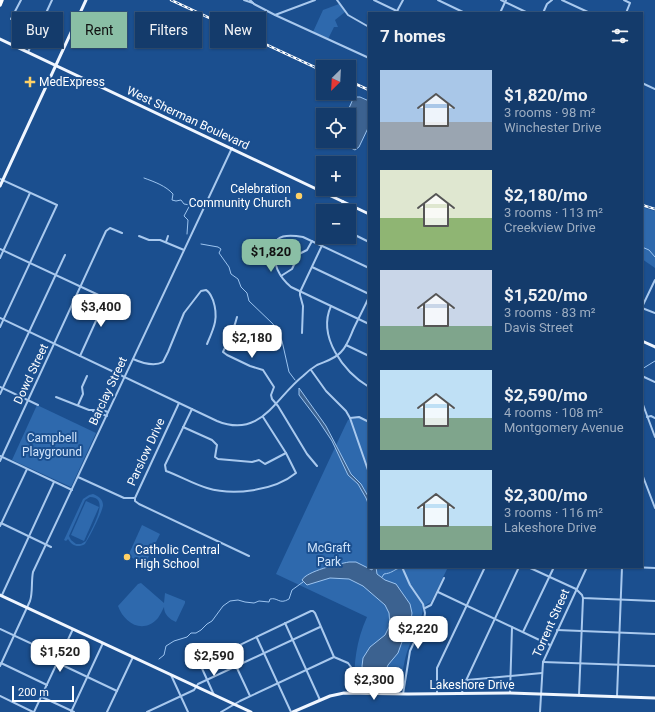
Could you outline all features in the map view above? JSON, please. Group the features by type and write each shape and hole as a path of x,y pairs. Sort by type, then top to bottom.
{"highway":[{"path":"0,5 1,0"}],"main road":[{"path":"0,186 86,0"},
{"name":"West Sherman Boulevard","path":"0,39 368,214"},
{"path":"643,341 655,347"},
{"path":"1,595 251,712"},
{"name":"Lakeshore Drive","path":"292,712 337,694 352,693 510,693 655,698"}],"street":[{"path":"11,19 20,0"},
{"path":"28,52 52,0"},
{"path":"244,0 368,58"},
{"path":"250,0 254,4"},
{"path":"275,15 315,0"},
{"path":"337,0 348,15 368,26"},
{"path":"374,0 397,12 403,0"},
{"path":"438,0 463,12"},
{"path":"501,0 506,1 526,12"},
{"path":"543,12 547,4 552,0"},
{"path":"562,0 588,12"},
{"path":"624,0 630,3 626,12"},
{"path":"500,12 506,1"},
{"path":"643,83 655,89"},
{"name":"Barclay Street","path":"0,664 32,594 31,584 33,572 232,148"},
{"path":"0,327 29,262 57,205 2,180"},
{"path":"0,258 30,193"},
{"name":"Dowd Street","path":"0,461 1,456 108,229 110,228 122,233"},
{"path":"139,236 149,240 166,242 184,250"},
{"path":"166,242 168,236"},
{"path":"368,268 312,241 296,236 278,239 275,247 274,261 281,276 291,287 368,324"},
{"path":"356,236 368,242"},
{"path":"281,276 292,269 299,254 307,250 312,241"},
{"path":"302,332 303,306 300,292 322,246"},
{"path":"0,249 105,298 105,302 80,356"},
{"path":"0,394 1,388 29,332 64,255"},
{"path":"312,267 368,295"},
{"path":"643,306 655,280"},
{"path":"133,359 157,365 163,362 184,313 192,301 203,290 208,290 216,308 214,327 207,344"},
{"path":"0,318 192,409 221,422 235,425 252,423 263,417 295,383 311,370 337,356 346,345 368,297"},
{"path":"331,306 327,320 327,330 337,356 351,374 368,387"},
{"path":"643,308 655,313"},
{"path":"237,317 223,352 250,366 263,370 274,387 270,395 307,454 317,466"},
{"path":"346,345 368,356"},
{"path":"311,370 326,391 346,411 350,418 368,469"},
{"path":"78,405 83,394 82,388 87,376"},
{"path":"643,376 655,382"},
{"path":"1,388 38,405"},
{"path":"56,397 107,416"},
{"name":"Parslow Drive","path":"78,477 124,498 135,498 179,403"},
{"path":"643,405 655,437"},
{"path":"192,409 165,467 166,471 205,487 236,492 255,490 277,484 296,473 286,453 263,417"},
{"path":"92,410 102,410 108,412"},
{"path":"647,417 651,416 655,418"},
{"path":"350,418 359,417 368,422"},
{"path":"183,427 212,440 216,446 215,458 218,459 252,462 259,460 265,464 286,453"},
{"path":"1,456 72,490"},
{"path":"27,469 0,524 51,547"},
{"path":"643,477 655,508"},
{"path":"1,595 54,482"},
{"path":"135,498 135,501 139,504 250,556"},
{"path":"402,568 410,585 425,608 424,618 408,657 403,694"},
{"path":"437,694 437,668 485,568"},
{"path":"462,693 519,568"},
{"path":"530,568 576,589 582,595 579,695"},
{"path":"523,632 554,568"},
{"name":"Torrent Street","path":"540,712 543,662 586,568"},
{"path":"617,696 622,568"},
{"path":"643,568 655,568"},
{"path":"425,608 431,606 444,578"},
{"path":"438,592 550,645"},
{"path":"582,598 655,601"},
{"path":"214,695 200,664 311,611 314,611 334,657 349,664 352,668 352,693"},
{"path":"285,623 320,700"},
{"path":"147,712 194,690 198,684 207,679 321,626"},
{"path":"510,693 512,627"},
{"path":"0,629 60,657"},
{"path":"0,696 34,712 73,629"},
{"path":"557,630 655,634"},
{"path":"257,638 292,712"},
{"path":"42,697 72,712 103,643"},
{"path":"229,651 250,696"},
{"path":"108,712 133,657"},
{"path":"221,712 250,696 334,657"},
{"path":"58,662 118,691"},
{"path":"543,662 655,666"},
{"path":"0,664 47,685"},
{"path":"467,680 542,673"},
{"path":"171,675 188,712"}],"green space":[{"path":"339,4 345,12 335,20 338,27 334,27 328,39 313,32 323,10"},
{"path":"643,207 655,211 655,268 643,260"},
{"name":"Campbell Playground","path":"37,405 96,433 71,487 12,460"},
{"name":"McGraft Park","path":"359,418 368,422 368,568 448,568 431,602 423,607 421,619 409,646 406,657 401,690 354,689 356,652 360,635 367,617 276,574 348,420"},
{"path":"93,494 100,498 103,505 96,524 85,544 75,546 68,539 66,541 64,540 83,499","holes":["90,497 96,498 99,502 99,508 95,523 86,541 81,544 76,544 69,536 85,500"]},
{"path":"86,501 99,507 84,541 71,535"},
{"path":"142,525 160,534 145,564 128,556"},
{"path":"141,583 164,603 165,593 185,601 176,622 167,616 164,607 158,618 146,626 135,625 129,622 118,606 138,584"}],"shaded area":[{"path":"356,97 368,101 368,128 359,147 355,150 351,148 356,148 356,108 349,108 353,100 356,100"},
{"path":"299,388 326,426 351,474 361,484 368,496 368,503 358,484 348,475 332,441 299,395"},
{"path":"356,562 372,570 373,568 376,568 377,574 385,580 396,584 410,604 412,613 411,620 398,653 388,665 382,679 376,687 367,687 365,684 362,666 363,658 370,647 385,635 390,625 389,613 385,605 363,586 349,579 330,578 307,585 302,580 316,571 331,566"}],"waterway":[{"path":"144,178 167,189 173,194 172,200 181,200 184,204 190,205 184,216 188,220 187,234"},
{"path":"201,244 218,247 221,249 219,253 229,267 231,274 238,279 241,287 247,293 249,301 273,324 282,341 289,372 295,380"},
{"path":"643,247 649,250 655,257"},
{"path":"643,368 655,361"},
{"path":"382,577 384,574 399,568"},
{"path":"159,659 164,655 166,646 174,641 187,637 191,633 196,633 201,630 212,621 223,606 230,601 238,600 254,603 259,601 269,602 270,599 286,601 289,599 292,590 303,582"}],"railway":[{"path":"171,0 316,68"},
{"path":"356,84 368,90"},
{"path":"643,205 655,209"}],"place":[{"name":"MedExpress","path":"30,82"},
{"name":"Celebration Community Church","path":"299,196"},
{"name":"Catholic Central High School","path":"127,557"}]}
